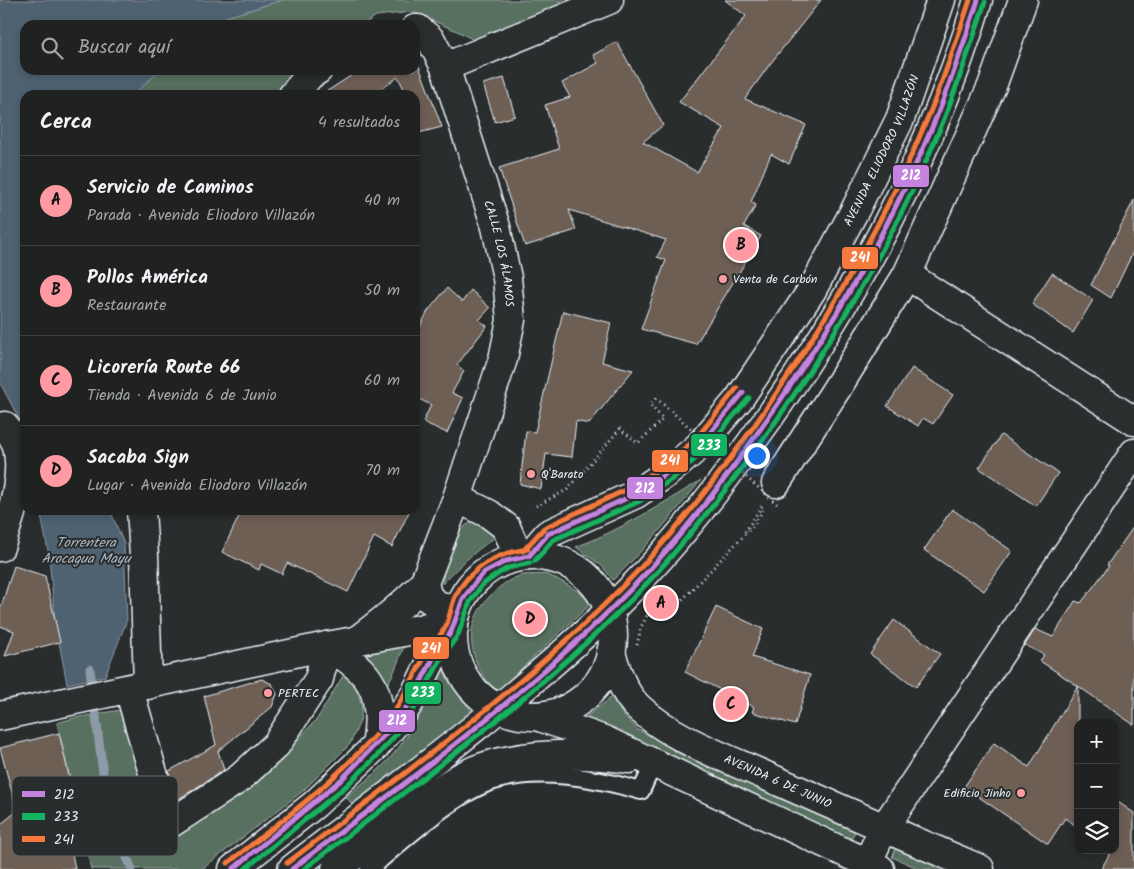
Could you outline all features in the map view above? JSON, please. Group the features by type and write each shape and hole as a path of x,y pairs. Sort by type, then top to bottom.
{"main road":[{"path":"445,67 609,0"},
{"name":"AVENIDA ELIODORO VILLAZÓN","path":"524,556 548,534 636,494 667,473 699,446 739,399 812,290 860,199 900,119 941,0"},
{"path":"292,869 452,746 559,657 609,611 669,548 720,486 781,402 834,320 882,232 929,135 968,34 978,0"},
{"path":"776,494 907,275 992,86 1023,0"},
{"name":"CALLE LOS ÁLAMOS","path":"420,32 431,40 445,67 496,228 507,278 511,320 503,359 457,498 424,583"},
{"path":"297,90 310,75"},
{"path":"907,275 1134,421"},
{"path":"0,547 10,517 20,474 17,446 3,426"},
{"path":"455,619 456,653 465,677 475,691 498,707 520,715 538,716 604,740 873,866 884,828 1134,453"},
{"path":"457,498 506,526 524,556"},
{"path":"141,515 144,556 128,689 154,776"},
{"path":"232,869 315,804 376,746 398,720 415,694 433,657 455,619 464,595 481,575 503,561 524,556 554,558 570,564 584,574 596,586 604,599 609,611 613,635 611,653 606,669 597,684 584,697 562,710 538,716"},
{"path":"424,583 428,598 455,619"},
{"path":"357,640 388,617 424,583"},
{"path":"0,716 327,646 420,629 455,619"},
{"path":"178,818 240,778 276,746 319,679 327,646"},
{"path":"327,646 357,666 374,689 380,714 376,746"},
{"name":"AVENIDA 6 DE JUNIO","path":"611,653 620,679 627,692 636,705 651,719 700,746 980,869"},
{"path":"336,869 443,788 482,768 511,760 539,756 615,757 651,762"}],"lane":[{"path":"369,869 449,805 483,785 518,775 561,775 616,784 641,791 651,762"}],"path":[{"path":"537,512 533,508 567,490 620,429 638,443 663,419 650,405 656,398 776,494"},
{"path":"637,646 641,627 647,616 683,599 754,525 765,506 771,511 776,494"},
{"path":"739,541 776,494"}],"green space":[{"path":"283,0 587,0 494,38 474,40 412,12 376,16 370,20 215,20"},
{"path":"155,75 294,75 280,90 138,90"},
{"path":"701,480 658,532 613,580 602,566 576,547 624,525"},
{"path":"474,521 502,533 470,556 442,584 449,548 453,540 458,532"},
{"path":"546,574 559,580 592,603 496,692 486,680 474,655 472,630 476,617 493,593 507,582 523,575"},
{"path":"405,644 394,672 384,691 358,654"},
{"path":"444,659 457,691 472,712 353,805 346,797 374,774 399,748 428,698"},
{"path":"344,674 356,687 362,706 360,721 350,744 304,790 202,869 91,869 88,856 178,856 178,830 259,780 317,719"},
{"path":"613,696 623,715 638,730 857,828 851,839 618,734 586,717"},
{"path":"126,709 143,776 69,776 57,723 74,718"},
{"path":"896,847 948,869 920,869 892,857"}],"water":[{"path":"0,0 283,0 215,20 20,20 20,75 155,75 138,90 20,90 20,420 0,383"},
{"name":"Torrentera Arocagua Mayu","path":"41,515 112,515 124,544 127,620 105,676 67,684 55,621 49,556"}],"building":[{"path":"725,0 821,0 745,99 806,125 789,164 771,154 751,202 756,205 744,226 761,236 696,344 641,329 666,260 657,257 666,240 569,210 576,230 525,246 499,168 559,149 545,105 570,97 562,83 598,63 593,55 617,42 663,125 643,142 697,172 724,128 679,102 746,16"},
{"path":"420,69 442,127 420,133 420,90 404,90 398,77 378,90 329,90 352,75 420,75"},
{"path":"504,78 515,116 495,122 483,84"},
{"path":"1134,200 1134,250 1111,298 1091,285"},
{"path":"1052,273 1093,300 1073,333 1032,304"},
{"path":"447,288 462,302 471,290 490,308 479,320 487,326 457,365 464,371 452,393 463,398 447,433 423,422 431,405 420,400 420,326 428,311"},
{"path":"563,311 611,323 602,362 633,370 589,424 576,421 572,457 546,454 541,489 520,484 526,431 535,432"},
{"path":"912,368 953,395 933,424 923,418 918,426 887,406"},
{"path":"1001,435 1058,473 1036,506 979,468"},
{"path":"952,509 1012,551 984,591 924,550"},
{"path":"240,515 408,515 392,547 374,537 348,592 287,563 282,574 261,564 259,570 222,552"},
{"path":"1134,526 1134,725 1040,661 1044,655 1025,645 1035,629 1053,637 1075,601 1081,603 1109,566 1107,565"},
{"path":"14,566 45,576 60,642 5,656 14,631 0,626 0,610"},
{"path":"716,607 763,629 752,657 810,675 795,725 752,712 754,707 685,672"},
{"path":"894,620 940,654 916,687 870,654"},
{"path":"262,679 272,684 277,694 272,707 218,751 224,770 178,799 178,776 170,776 169,771 216,745 204,696"},
{"name":"Edificio Jinho","path":"1078,686 1078,719 1074,719 1074,824 1065,818 1048,844 964,787 994,743 1029,767"},
{"path":"59,733 69,776 12,776 12,792 0,748"},
{"path":"1119,803 1134,813 1134,869 1101,869 1110,854 1119,854"},
{"path":"12,815 12,856 72,856 75,869 0,869 0,825"}],"waterway":[{"name":"Torrentera Arocagua Mayu","path":"90,669 103,776"},
{"name":"Torrentera Arocagua Mayu","path":"126,856 132,869"}],"transit line":[{"name":"241","path":"287,863 460,731 543,661 622,587 658,549 708,489 754,426 804,352 871,237 928,117 970,0"},
{"name":"212","path":"292,869 422,770 549,666 629,591 665,553 715,492 811,354 858,278 879,239 936,118 978,0"},
{"name":"233","path":"304,869 472,740 593,637 649,581 719,499 793,397 841,321 886,242 907,202 944,119 985,2"},
{"name":"241","path":"523,551 544,528 632,487 662,467 694,441 737,388"},
{"name":"212","path":"529,556 548,534 636,494 667,473 699,446 743,393"},
{"name":"233","path":"535,561 553,540 640,501 672,479 704,451 749,398"},
{"name":"241","path":"228,863 326,784 386,723 398,706 423,660 446,626 455,597 468,578 476,570 495,558 528,549"},
{"name":"212","path":"233,869 341,780 392,727 409,704 436,653 451,632 463,599 477,580 485,572 506,561 529,556"},
{"name":"233","path":"245,869 346,786 377,756 398,732 415,707 442,657 458,635 470,602 482,585 508,568 530,563"}],"place":[{"name":"Pollos América","path":"741,245"},
{"name":"Venta de Carbón","path":"723,279"},
{"name":"Q'Barato","path":"531,474"},
{"name":"Servicio de Caminos","path":"661,603"},
{"name":"Sacaba Sign","path":"530,619"},
{"name":"PERTEC","path":"268,693"},
{"name":"Licorería Route 66","path":"731,704"},
{"name":"Edificio Jinho","path":"1021,793"}]}
